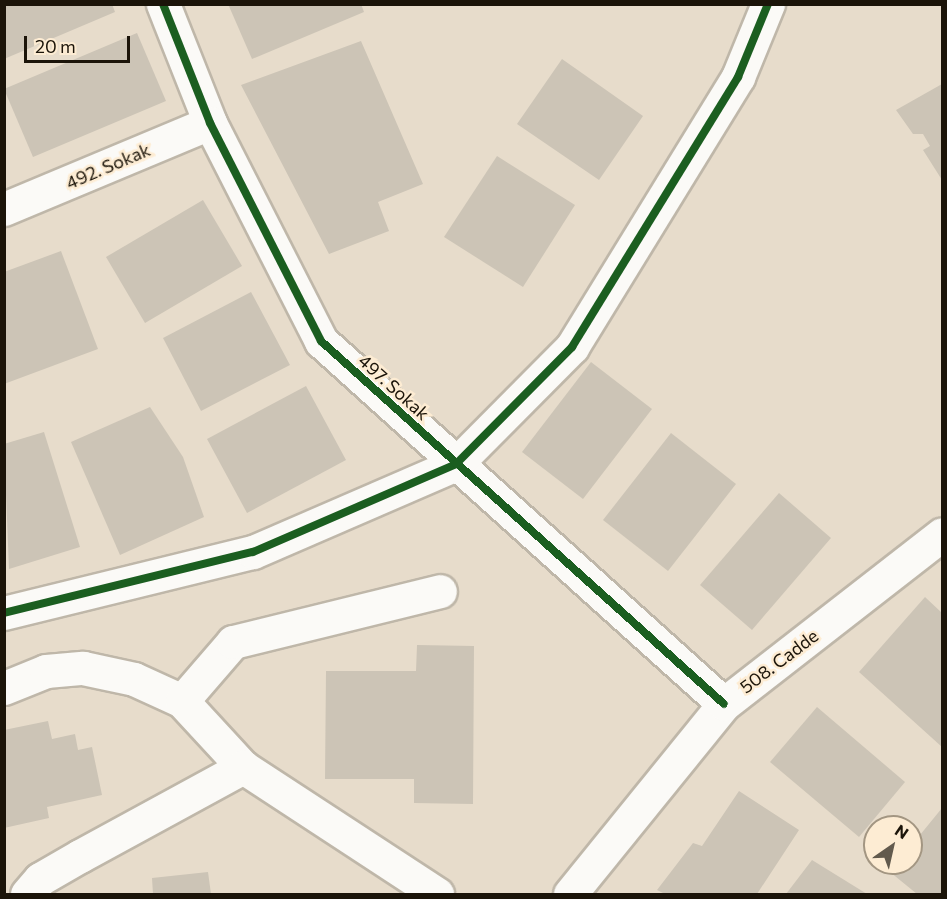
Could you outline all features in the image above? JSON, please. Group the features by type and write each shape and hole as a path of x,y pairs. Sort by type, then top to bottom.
{"street":[{"name":"497. Sokak","path":"163,4 210,123 321,342 724,704"},
{"path":"4,613 253,552 456,464 572,347 738,77 768,4"},
{"name":"492. Sokak","path":"6,207 210,123"},
{"name":"508. Cadde","path":"573,893 724,704 940,541"},
{"path":"182,701 233,642 440,591"},
{"path":"4,688 46,672 83,668 134,679 182,701 243,767 437,894"},
{"path":"27,894 40,879 80,855 243,767"}],"building":[{"path":"4,4 112,4 115,12 4,59"},
{"path":"228,4 361,4 364,12 252,59"},
{"path":"137,33 166,101 33,157 4,89"},
{"path":"361,41 423,184 378,202 389,231 329,254 241,85"},
{"path":"562,59 643,116 599,180 517,124"},
{"path":"942,84 942,180 923,150 930,146 923,134 913,134 896,110"},
{"path":"497,156 575,205 523,287 444,237"},
{"path":"203,200 242,266 145,323 106,257"},
{"path":"61,251 98,349 4,384 4,272"},
{"path":"251,292 290,365 201,411 163,338"},
{"path":"591,362 652,409 583,499 522,452"},
{"path":"306,386 346,460 247,513 207,439"},
{"path":"150,407 183,457 204,517 120,555 71,442"},
{"path":"44,432 80,547 9,569 4,444"},
{"path":"671,433 736,484 668,571 603,520"},
{"path":"779,493 831,538 752,630 700,585"},
{"path":"925,597 942,613 942,747 859,672"},
{"path":"417,645 474,646 473,804 414,803 414,779 325,779 326,671 416,671"},
{"path":"817,707 905,782 877,815 863,815 863,832 859,837 770,762"},
{"path":"48,721 52,739 75,734 78,750 92,747 102,795 47,807 49,818 4,828 4,730"},
{"path":"739,791 799,830 757,894 665,894 657,890 693,843 702,846"},
{"path":"942,808 942,894 917,894 894,875 923,875 923,831"},
{"path":"812,860 867,894 786,894"},
{"path":"208,872 211,894 153,894 152,878"}],"cycle path":[{"path":"163,4 210,123 321,341 724,704"},
{"path":"4,613 253,552 456,464 572,347 738,77 768,4"}]}
